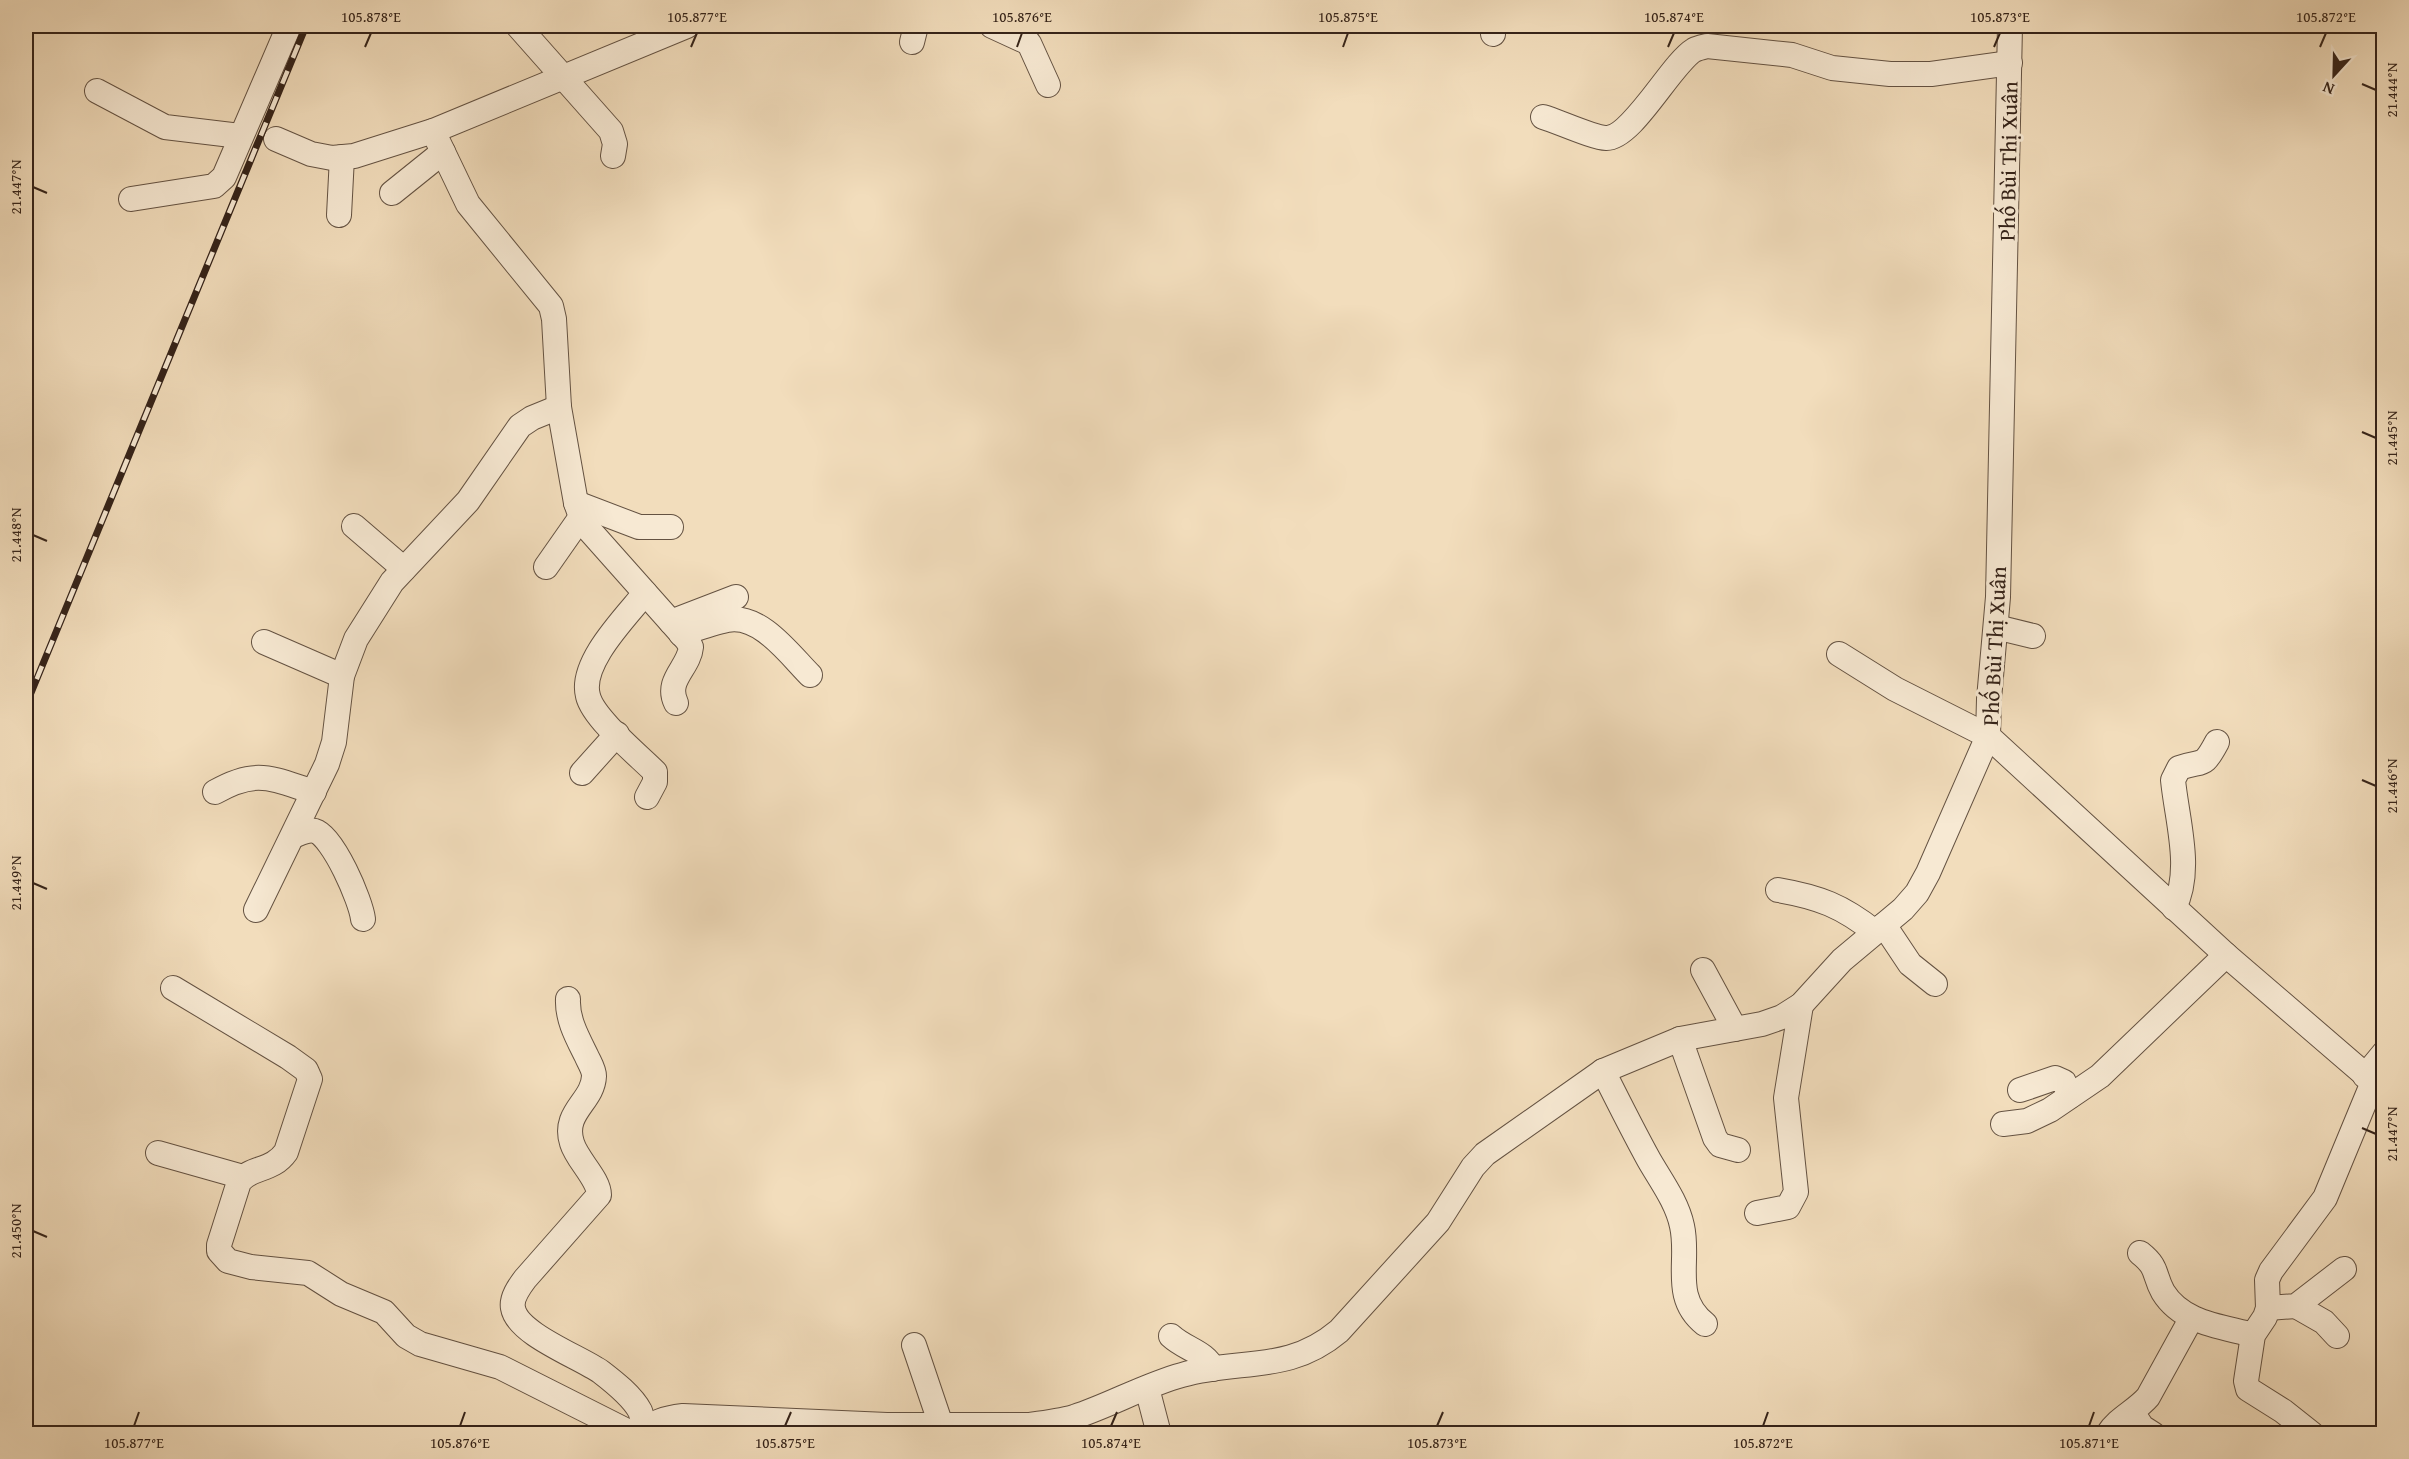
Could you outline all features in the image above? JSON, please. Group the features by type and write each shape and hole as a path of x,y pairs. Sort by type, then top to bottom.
{"street":[{"path":"131,199 214,186 224,177 288,26"},
{"path":"518,26 612,131 615,144 613,156"},
{"path":"276,139 311,154 332,158 438,142 564,75 687,26"},
{"path":"992,26 1029,43 1048,85"},
{"name":"Phố Bùi Thị Xuân","path":"2010,26 1996,627 1988,736 2226,955 2374,1083"},
{"path":"1544,117 1606,139 1620,134 1684,57 1695,49 1707,46 1792,55 1832,68 1890,74 1931,74 2010,63"},
{"path":"97,91 165,127 240,136"},
{"path":"392,193 438,142"},
{"path":"438,142 468,204 551,306 554,319 559,407 579,510 591,532 691,647 673,685 676,703"},
{"path":"339,215 342,157"},
{"path":"256,910 314,792 334,742 342,676 356,639 384,593 468,501 520,426 532,418 559,407"},
{"path":"579,510 639,527 670,527"},
{"path":"546,567 579,510"},
{"path":"354,526 404,569"},
{"path":"645,593 594,659 587,682 587,695 592,706 655,772 655,782 647,797"},
{"path":"676,628 736,597"},
{"path":"676,628 740,619 769,635 810,675"},
{"path":"1996,627 2033,636"},
{"path":"264,642 342,676"},
{"path":"639,1432 665,1418 683,1416 887,1425 1029,1425 1050,1428 1180,1375 1280,1361 1304,1354 1324,1344 1339,1331 1438,1222 1473,1167 1485,1154 1603,1071 1680,1039 1762,1024 1782,1017 1801,1005 1842,960 1903,909 1922,883 1988,736 1895,688 1839,654"},
{"path":"582,773 617,734"},
{"path":"2174,908 2182,886 2183,864 2173,780 2179,768 2203,764 2217,742"},
{"path":"215,792 244,778 260,777 314,792"},
{"path":"292,836 307,831 316,831 322,836 333,849 360,900 363,919"},
{"path":"1778,891 1808,895 1822,900 1859,920 1880,928 1910,964 1935,984"},
{"path":"2003,1124 2027,1121 2050,1110 2112,1065 2226,955"},
{"path":"1703,970 1735,1029"},
{"path":"158,1153 243,1176 272,1166 280,1161 286,1152 310,1079 306,1070 288,1057 173,988"},
{"path":"568,999 567,1011 594,1073 591,1090 576,1110 570,1123 572,1142 597,1185 599,1195 525,1279 516,1292 512,1307 517,1319 533,1332 601,1372 629,1396 640,1412 639,1432"},
{"path":"1757,1213 1788,1207 1796,1192 1786,1098 1801,1005"},
{"path":"1680,1039 1715,1138 1720,1145 1738,1150"},
{"path":"2312,1434 2283,1411 2248,1389 2246,1381 2253,1335 2268,1308 2266,1290 2271,1271 2325,1198 2374,1083 2384,1053"},
{"path":"1603,1071 1671,1198 1683,1226 1685,1291 1688,1306 1693,1314 1706,1324"},
{"path":"2020,1090 2059,1078 2064,1082 2070,1096"},
{"path":"243,1176 239,1182 219,1245 219,1251 228,1261 251,1267 308,1274 341,1294 384,1312 406,1336 420,1344 500,1367 639,1432"},
{"path":"2140,1253 2152,1262 2160,1286 2170,1303 2191,1319 2253,1335"},
{"path":"2268,1308 2296,1306 2344,1269"},
{"path":"2296,1306 2324,1322 2337,1336"},
{"path":"2108,1434 2119,1420 2132,1412 2148,1397 2191,1319"},
{"path":"1171,1336 1180,1345 1203,1355 1210,1362 1212,1369"},
{"path":"914,1345 941,1425"},
{"path":"1147,1388 1159,1434"},
{"path":"2132,1412 2142,1427 2153,1434"}],"railway":[{"path":"26,705 306,26"}]}
